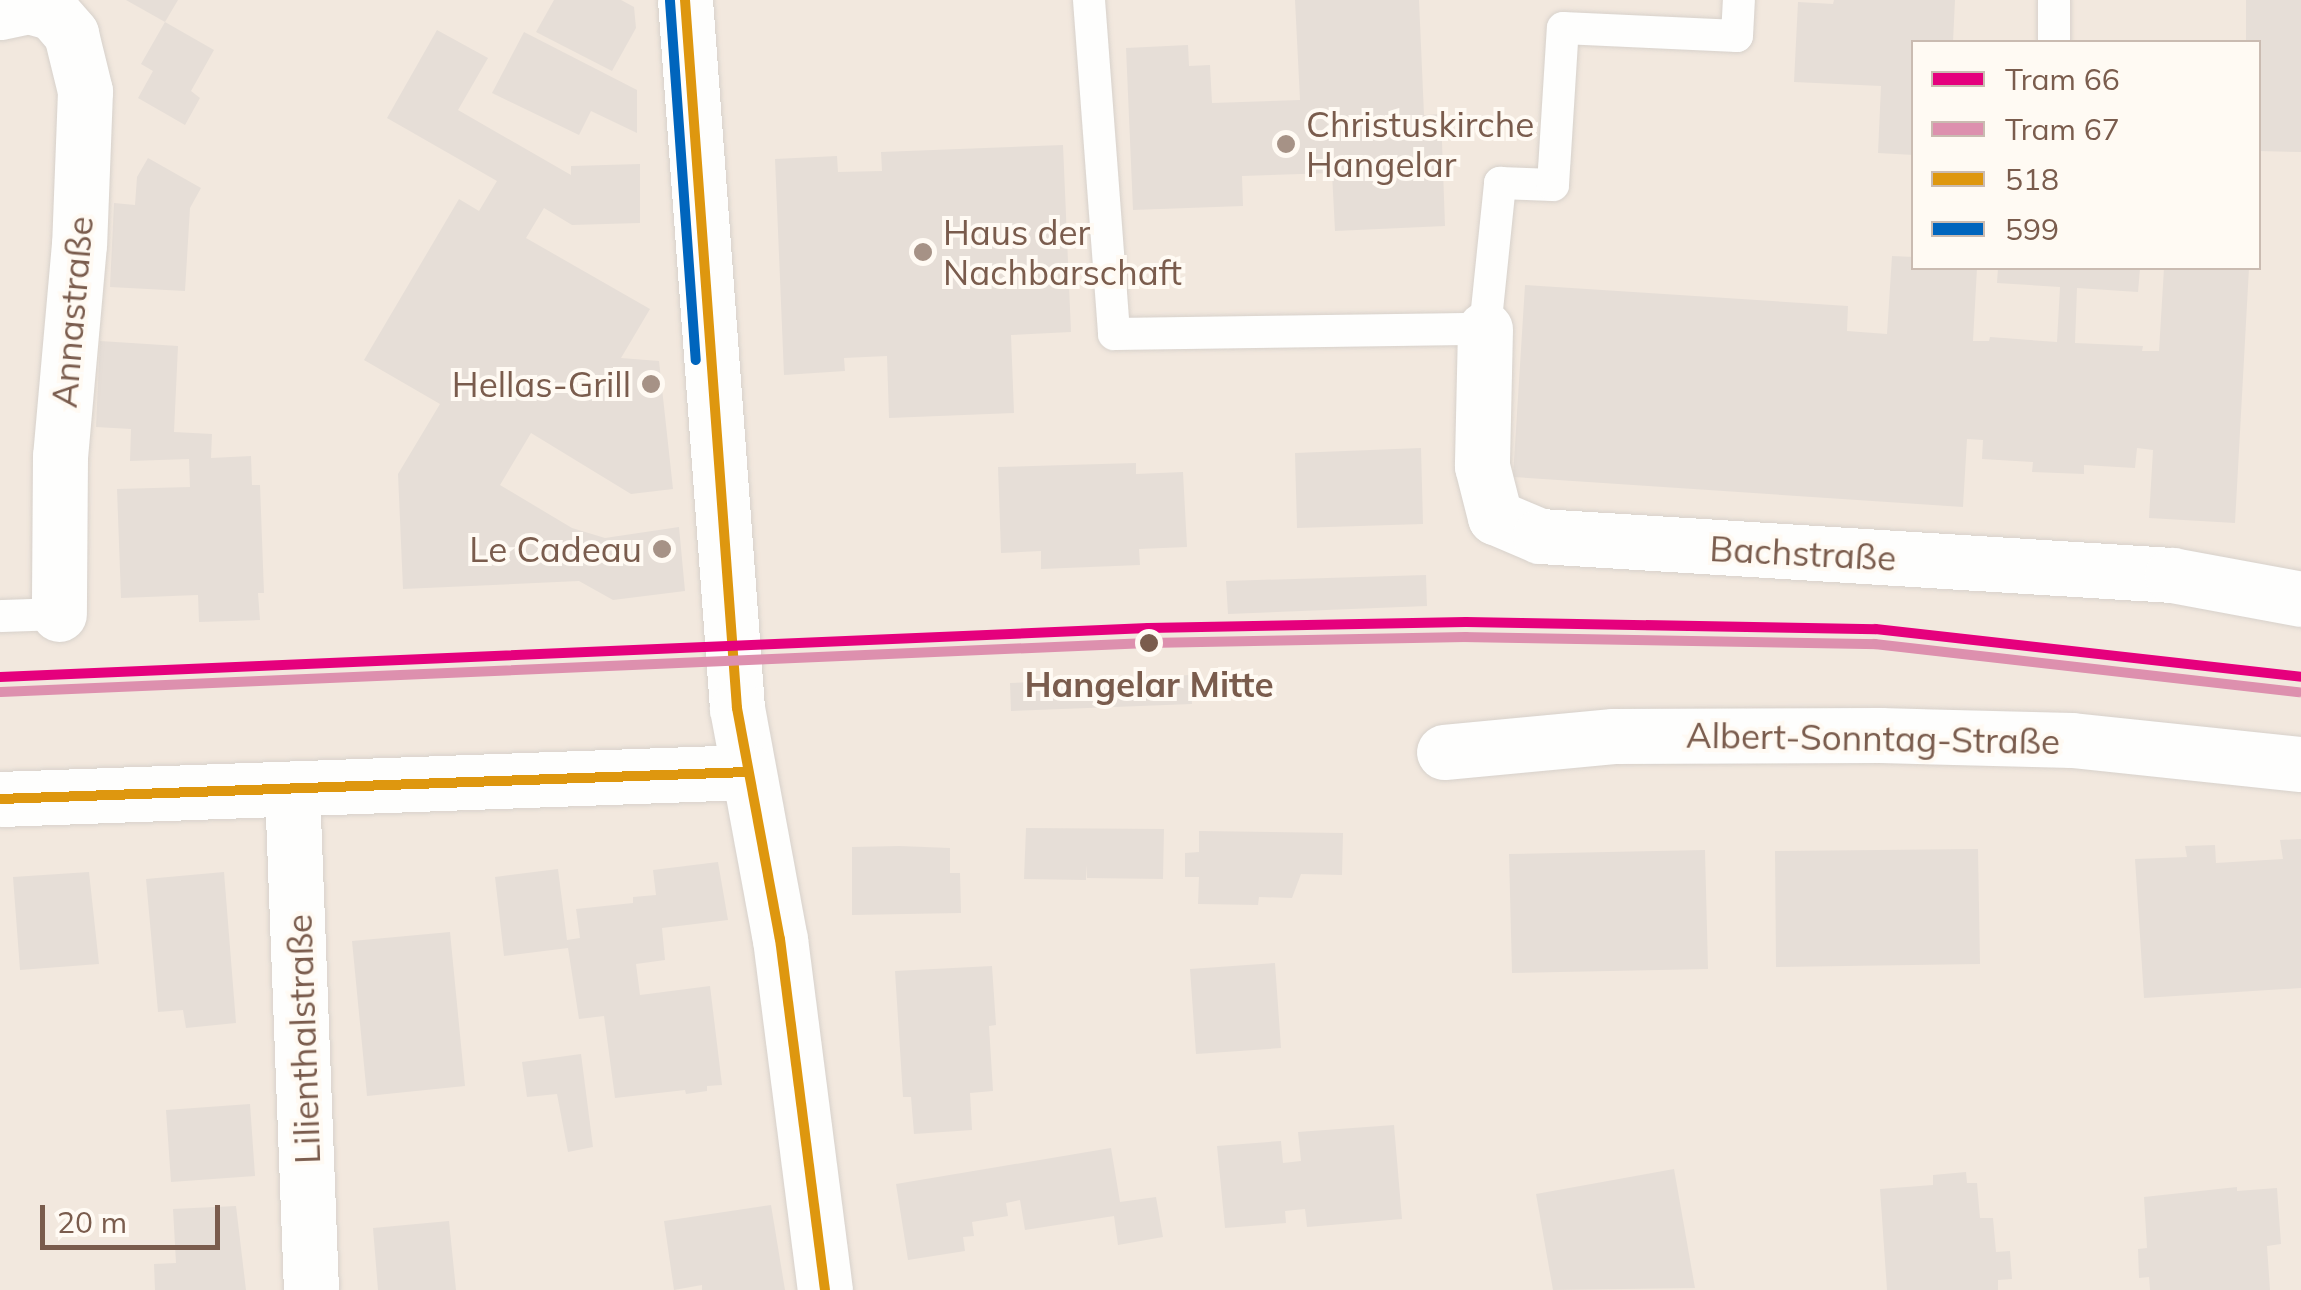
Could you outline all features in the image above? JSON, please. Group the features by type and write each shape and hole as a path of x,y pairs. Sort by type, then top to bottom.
{"street":[{"path":"685,0 732,647 748,772 780,939 825,1290"},
{"name":"Annastraße","path":"0,12 29,6 53,13 70,34 84,91 79,244 60,456 58,614"},
{"name":"Bachstraße","path":"1485,329 1482,466 1494,516 1540,536 2172,575 2301,599"},
{"name":"Albert-Sonntag-Straße","path":"1444,752 1612,736 1880,735 2072,740 2301,764"},
{"path":"0,799 748,772"},
{"name":"Lilienthalstraße","path":"292,789 312,1290"}],"lane":[{"path":"1090,0 1114,334 1485,329 1500,183 1553,184 1564,28 1737,36 1739,0"},
{"path":"2054,0 2054,40"},
{"name":"Annastraße","path":"0,616 58,614"}],"shaded area":[{"path":"0,0 2301,0 2301,1290 0,1290"}],"building":[{"path":"126,0 178,0 165,22"},
{"path":"554,0 621,0 634,7 636,28 612,71 536,32"},
{"name":"Christuskirche Hangelar","path":"1295,0 1419,0 1424,115 1441,114 1445,226 1335,231 1332,173 1242,176 1243,206 1133,210 1126,48 1188,45 1189,66 1210,65 1212,103 1300,100"},
{"path":"1834,0 1955,0 1953,40 1911,40 1911,155 1878,153 1881,86 1794,82 1798,2 1833,4"},
{"path":"2246,0 2301,0 2301,152 2261,151 2261,40 2246,40"},
{"path":"165,22 214,50 191,91 200,98 185,125 138,98 153,71 141,64"},
{"path":"437,30 488,58 458,110 571,175 571,166 640,164 640,223 572,225 544,208 526,238 650,309 621,358 659,361 673,489 631,494 531,433 500,485 572,528 605,538 679,527 685,591 613,600 579,581 403,589 398,474 440,404 364,360 459,199 479,211 497,181 387,118"},
{"path":"524,32 637,90 637,133 591,111 579,135 492,93"},
{"name":"Haus der Nachbarschaft","path":"1063,145 1071,332 1011,335 1014,413 889,418 887,356 844,358 845,371 784,375 775,159 837,156 838,172 882,171 881,152"},
{"path":"148,158 201,188 190,208 185,291 110,287 114,203 135,205 137,177"},
{"path":"1892,256 1911,257 1911,270 1977,270 1973,341 1989,341 1990,337 2057,342 2060,287 1997,283 1998,270 2140,270 2138,292 2077,288 2075,343 2143,346 2142,351 2159,351 2164,270 2249,270 2235,523 2149,518 2153,450 2137,448 2135,468 2084,465 2084,474 2032,472 2033,462 1982,459 1983,440 1967,439 1963,507 1513,477 1525,285 1848,306 1847,331 1887,334"},
{"path":"100,341 178,346 174,432 212,434 211,458 251,456 252,485 260,485 264,593 258,593 260,620 199,622 198,595 121,598 117,489 190,487 189,459 130,461 131,429 96,427"},
{"path":"1421,448 1423,524 1297,528 1295,453"},
{"path":"1136,463 1136,474 1183,472 1187,547 1139,549 1140,565 1041,569 1041,551 1001,553 998,467"},
{"path":"1426,575 1427,606 1228,614 1226,581"},
{"path":"1190,675 1192,704 1011,711 1010,683"},
{"path":"1026,828 1164,829 1163,879 1087,878 1086,865 1086,880 1024,879"},
{"path":"1199,831 1343,833 1342,875 1301,874 1292,898 1259,897 1258,905 1198,904 1199,877 1185,877 1185,853 1199,852"},
{"path":"2301,839 2301,988 2144,998 2135,859 2187,857 2185,846 2215,845 2216,863 2283,859 2280,840"},
{"path":"852,847 950,848 950,873 960,873 961,913 852,915"},
{"path":"1978,849 1980,964 1776,967 1775,851"},
{"path":"1705,850 1708,969 1512,973 1509,854"},
{"path":"718,862 728,920 662,928 665,960 636,964 640,995 710,986 722,1085 686,1094 685,1090 615,1098 604,1016 579,1019 568,948 504,956 495,877 558,869 567,940 580,938 576,909 633,903 633,897 656,895 653,870"},
{"path":"89,872 99,964 20,970 13,877"},
{"path":"224,872 236,1023 186,1028 183,1010 158,1012 146,879"},
{"path":"450,932 465,1086 367,1096 352,941"},
{"path":"1275,963 1281,1048 1196,1054 1190,969"},
{"path":"992,966 996,1025 989,1026 993,1091 970,1093 972,1130 914,1134 911,1097 903,1097 895,971"},
{"path":"581,1054 593,1147 568,1152 557,1094 527,1097 522,1062"},
{"path":"250,1104 255,1176 171,1182 166,1110"},
{"path":"1394,1125 1402,1219 1307,1227 1305,1209 1285,1211 1286,1223 1225,1228 1217,1146 1281,1141 1283,1163 1301,1161 1298,1132"},
{"path":"1111,1148 1120,1202 1156,1197 1163,1237 1118,1245 1114,1216 1025,1230 1020,1200 1006,1203 1008,1216 972,1222 974,1236 963,1237 965,1251 908,1260 896,1184"},
{"path":"1674,1169 1695,1288 1553,1290 1536,1194"},
{"path":"1966,1172 1967,1183 1977,1183 1980,1218 1993,1218 1996,1252 2010,1251 2012,1279 1998,1280 1998,1290 1887,1290 1880,1189 1933,1185 1933,1175"},
{"path":"2237,1187 2237,1191 2277,1188 2281,1244 2267,1246 2270,1290 2150,1290 2149,1277 2139,1278 2138,1249 2147,1248 2144,1197"},
{"path":"771,1205 785,1290 702,1290 702,1285 674,1290 664,1221"},
{"path":"236,1206 246,1290 155,1290 154,1264 176,1263 173,1209"},
{"path":"449,1221 456,1290 378,1290 373,1228"}],"tram line":[{"name":"66","path":"0,677 1148,628 1466,622 1876,629 2301,677"},
{"name":"67","path":"1,692 1148,643 1466,637 1875,644 2299,692"}],"transit line":[{"name":"518","path":"685,0 737,708 780,939 825,1290"},
{"name":"599","path":"670,1 696,360"},
{"name":"518","path":"0,799 748,772"}],"place":[{"name":"Christuskirche Hangelar","path":"1286,144"},
{"name":"Haus der Nachbarschaft","path":"923,252"},
{"name":"Hellas-Grill","path":"651,384"},
{"name":"Le Cadeau","path":"662,549"},
{"name":"Hangelar Mitte","path":"1149,643"}]}
